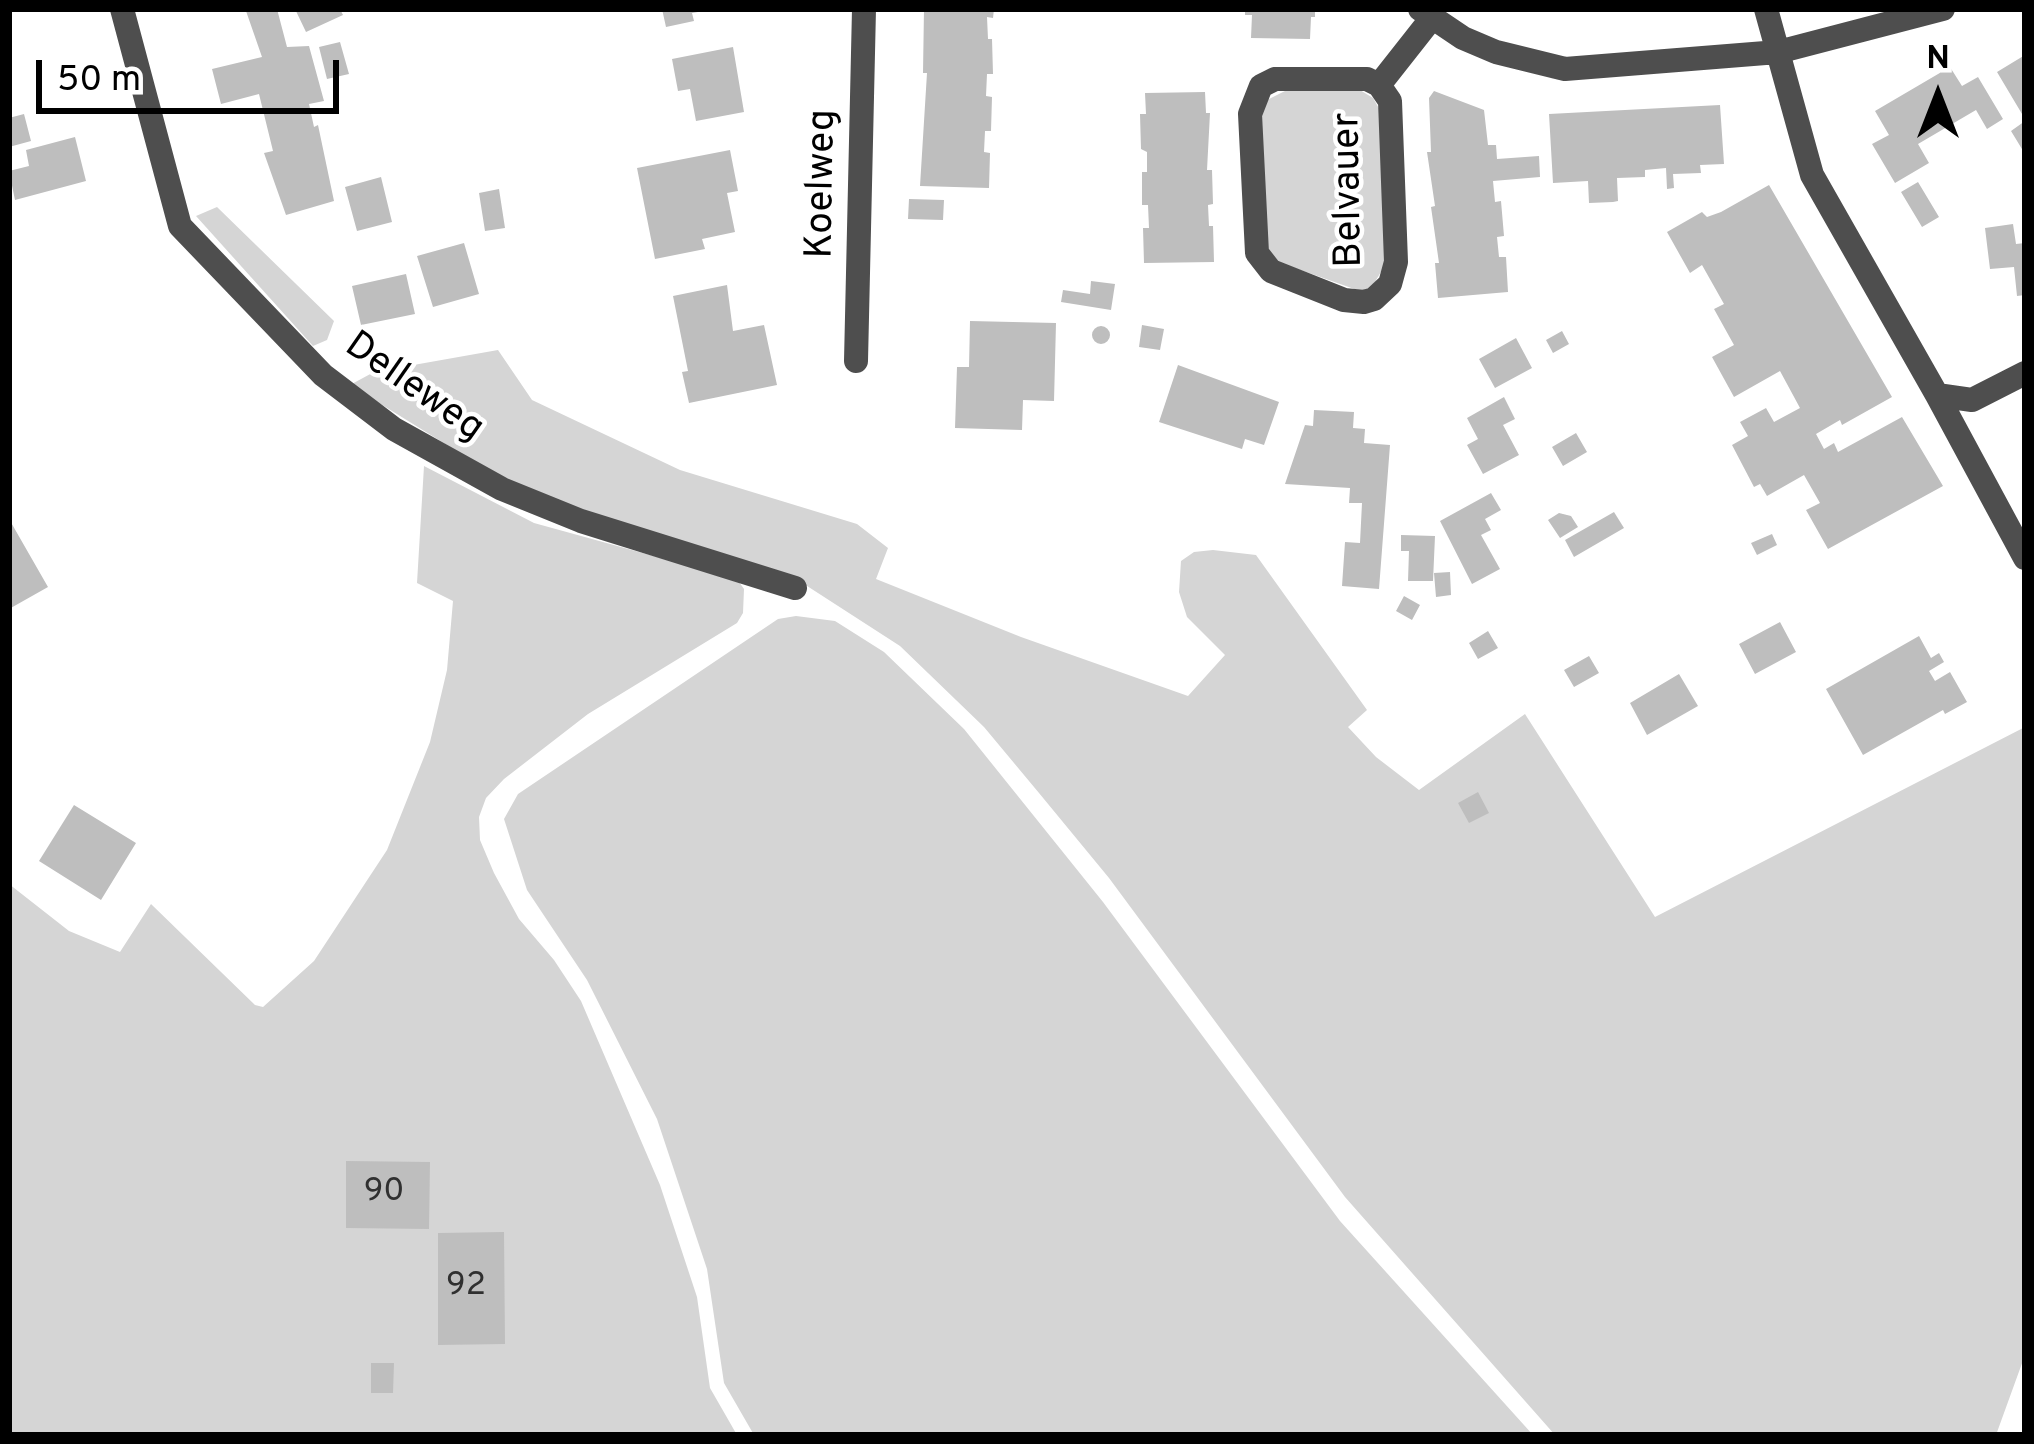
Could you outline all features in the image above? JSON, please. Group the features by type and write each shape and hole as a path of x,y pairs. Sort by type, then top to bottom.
{"street":[{"name":"Delleweg","path":"122,9 180,226 323,375 394,429 502,489 581,521 795,588"},
{"name":"Koelweg","path":"856,361 864,9"},
{"path":"1766,9 1812,175 2025,558"},
{"name":"Belvauer","path":"1379,85 1426,14 1496,52 1565,69 1778,52 1943,9"},
{"name":"Belvauer","path":"1367,79 1379,85 1394,115 1396,262 1390,284 1382,292 1374,299 1354,302 1271,271 1261,261 1255,243 1250,114 1261,86 1275,80 1367,79"},
{"path":"1937,395 1972,400 2025,373"}],"shaded area":[{"path":"1360,90 1373,98 1381,112 1385,265 1372,287 1360,291 1275,261 1267,253 1260,119 1267,100 1285,91"},
{"path":"217,207 334,321 327,340 313,346 196,216"},
{"path":"498,350 532,400 680,470 857,524 888,548 876,579 1188,696 1225,655 1187,617 1179,592 1181,561 1194,552 1213,550 1256,555 1367,710 1348,727 1376,757 1419,790 1525,714 1655,917 2025,727 2025,1355 1996,1435 1555,1435 1345,1197 1109,878 1039,793 984,727 900,646 804,584 510,484 350,385 374,372"},
{"path":"424,466 534,523 737,579 744,589 743,613 737,623 588,714 504,779 486,798 479,817 480,840 494,873 519,919 581,1001 660,1185 697,1297 710,1388 737,1435 9,1435 9,884 69,931 120,952 151,904 255,1005 263,1007 314,961 387,850 430,742 447,670 453,601 417,583"},
{"path":"796,616 835,621 884,652 964,729 1103,902 1340,1221 1533,1435 754,1435 724,1383 707,1269 657,1119 587,980 527,890 504,819 518,794 778,619"}],"building":[{"path":"277,9 287,47 309,46 324,101 309,104 334,201 286,215 264,153 273,151 259,94 221,104 212,69 262,57 246,11"},
{"path":"295,9 340,9 343,15 306,32"},
{"path":"662,9 704,11 692,13 694,21 666,27"},
{"path":"924,9 994,9 993,18 987,17 993,74 987,74 991,131 985,131 984,152 990,153 989,188 920,186 927,73 923,73"},
{"path":"1245,9 1315,9 1310,39 1251,38 1252,15 1245,15"},
{"path":"340,42 349,74 327,79 319,47"},
{"path":"733,47 744,112 696,121 690,89 678,91 672,59"},
{"path":"2025,55 2025,119 1997,72"},
{"path":"1950,67 1962,86 1978,77 2003,119 1987,129 1976,110 1918,144 1929,163 1895,183 1872,144 1889,135 1875,111"},
{"path":"1434,91 1484,110 1488,145 1496,145 1497,159 1539,156 1540,177 1493,181 1495,202 1501,201 1504,236 1497,237 1499,257 1506,257 1508,292 1438,298 1435,263 1439,263 1431,207 1435,206 1427,152 1431,152 1429,98"},
{"path":"1205,92 1206,113 1210,113 1207,170 1212,170 1213,204 1208,205 1214,262 1144,263 1143,228 1149,228 1148,205 1142,205 1142,172 1147,172 1147,152 1141,149 1140,114 1146,114 1145,93"},
{"path":"1720,105 1724,164 1700,165 1701,173 1673,174 1674,188 1667,189 1666,168 1645,170 1645,177 1617,178 1618,201 1613,202 1589,203 1588,181 1553,183 1549,114"},
{"path":"24,114 31,141 9,147 9,118"},
{"path":"2025,121 2025,154 2011,131"},
{"path":"75,137 86,181 15,200 9,171 29,166 26,150"},
{"path":"730,150 738,191 727,193 735,232 702,239 705,249 655,259 637,168"},
{"path":"381,177 392,222 357,231 345,187"},
{"path":"1918,182 1939,217 1922,227 1901,192"},
{"path":"1769,185 1892,397 1816,434 1824,449 1834,443 1838,452 1902,417 1943,486 1828,549 1806,510 1820,503 1804,475 1767,496 1760,484 1754,487 1732,445 1748,436 1740,422 1766,408 1774,422 1800,408 1780,371 1734,397 1712,357 1734,345 1714,309 1724,304 1702,265 1690,273 1667,232 1702,212 1707,217 1721,212"},
{"path":"499,189 505,228 485,231 479,193"},
{"path":"909,199 944,200 943,220 908,219"},
{"path":"2013,224 2016,244 2025,243 2025,295 2017,296 2014,267 1990,269 1985,228"},
{"path":"464,243 479,294 433,307 417,256"},
{"path":"406,274 415,314 361,325 352,286"},
{"path":"1091,281 1115,284 1111,310 1061,302 1063,290 1090,294"},
{"path":"727,285 733,331 764,325 777,385 689,403 682,372 688,371 673,296"},
{"path":"970,321 1056,323 1054,401 1023,400 1022,430 955,428 957,367 969,367"},
{"path":"1142,325 1164,329 1160,350 1139,347"},
{"path":"1101,326 1110,335 1101,344 1092,335"},
{"path":"1562,331 1569,344 1553,353 1546,340"},
{"path":"1516,338 1532,368 1495,388 1479,359"},
{"path":"1178,365 1279,402 1264,445 1245,439 1242,449 1159,422"},
{"path":"1504,397 1515,419 1503,425 1519,455 1483,474 1467,445 1478,439 1467,418"},
{"path":"1314,410 1354,412 1353,428 1365,429 1364,443 1390,445 1379,589 1342,586 1345,542 1360,543 1362,503 1349,503 1350,488 1285,484 1305,425 1313,426"},
{"path":"1576,433 1587,452 1563,466 1552,447"},
{"path":"1491,493 1501,510 1485,519 1491,530 1481,535 1500,569 1472,584 1440,521"},
{"path":"1614,512 1624,528 1574,557 1565,540"},
{"path":"1559,513 1571,516 1578,527 1560,538 1548,520"},
{"path":"9,519 48,587 9,609"},
{"path":"1772,534 1777,545 1757,555 1751,543"},
{"path":"1401,535 1435,536 1433,581 1408,581 1409,551 1401,551"},
{"path":"1450,572 1451,595 1436,597 1434,573"},
{"path":"1404,596 1420,605 1412,620 1396,611"},
{"path":"1780,622 1796,652 1755,674 1739,644"},
{"path":"1488,631 1498,648 1478,659 1469,643"},
{"path":"1919,636 1931,658 1939,653 1944,662 1929,671 1935,681 1950,672 1967,702 1945,714 1943,710 1863,755 1826,689"},
{"path":"1589,656 1599,673 1574,687 1564,670"},
{"path":"1679,674 1698,706 1647,735 1630,703"},
{"path":"1478,792 1489,813 1469,823 1458,803"},
{"path":"74,805 136,843 101,900 39,861"},
{"path":"346,1161 430,1162 429,1229 346,1228"},
{"path":"504,1232 505,1344 438,1345 438,1233"},
{"path":"371,1363 394,1363 393,1393 371,1393"}]}
